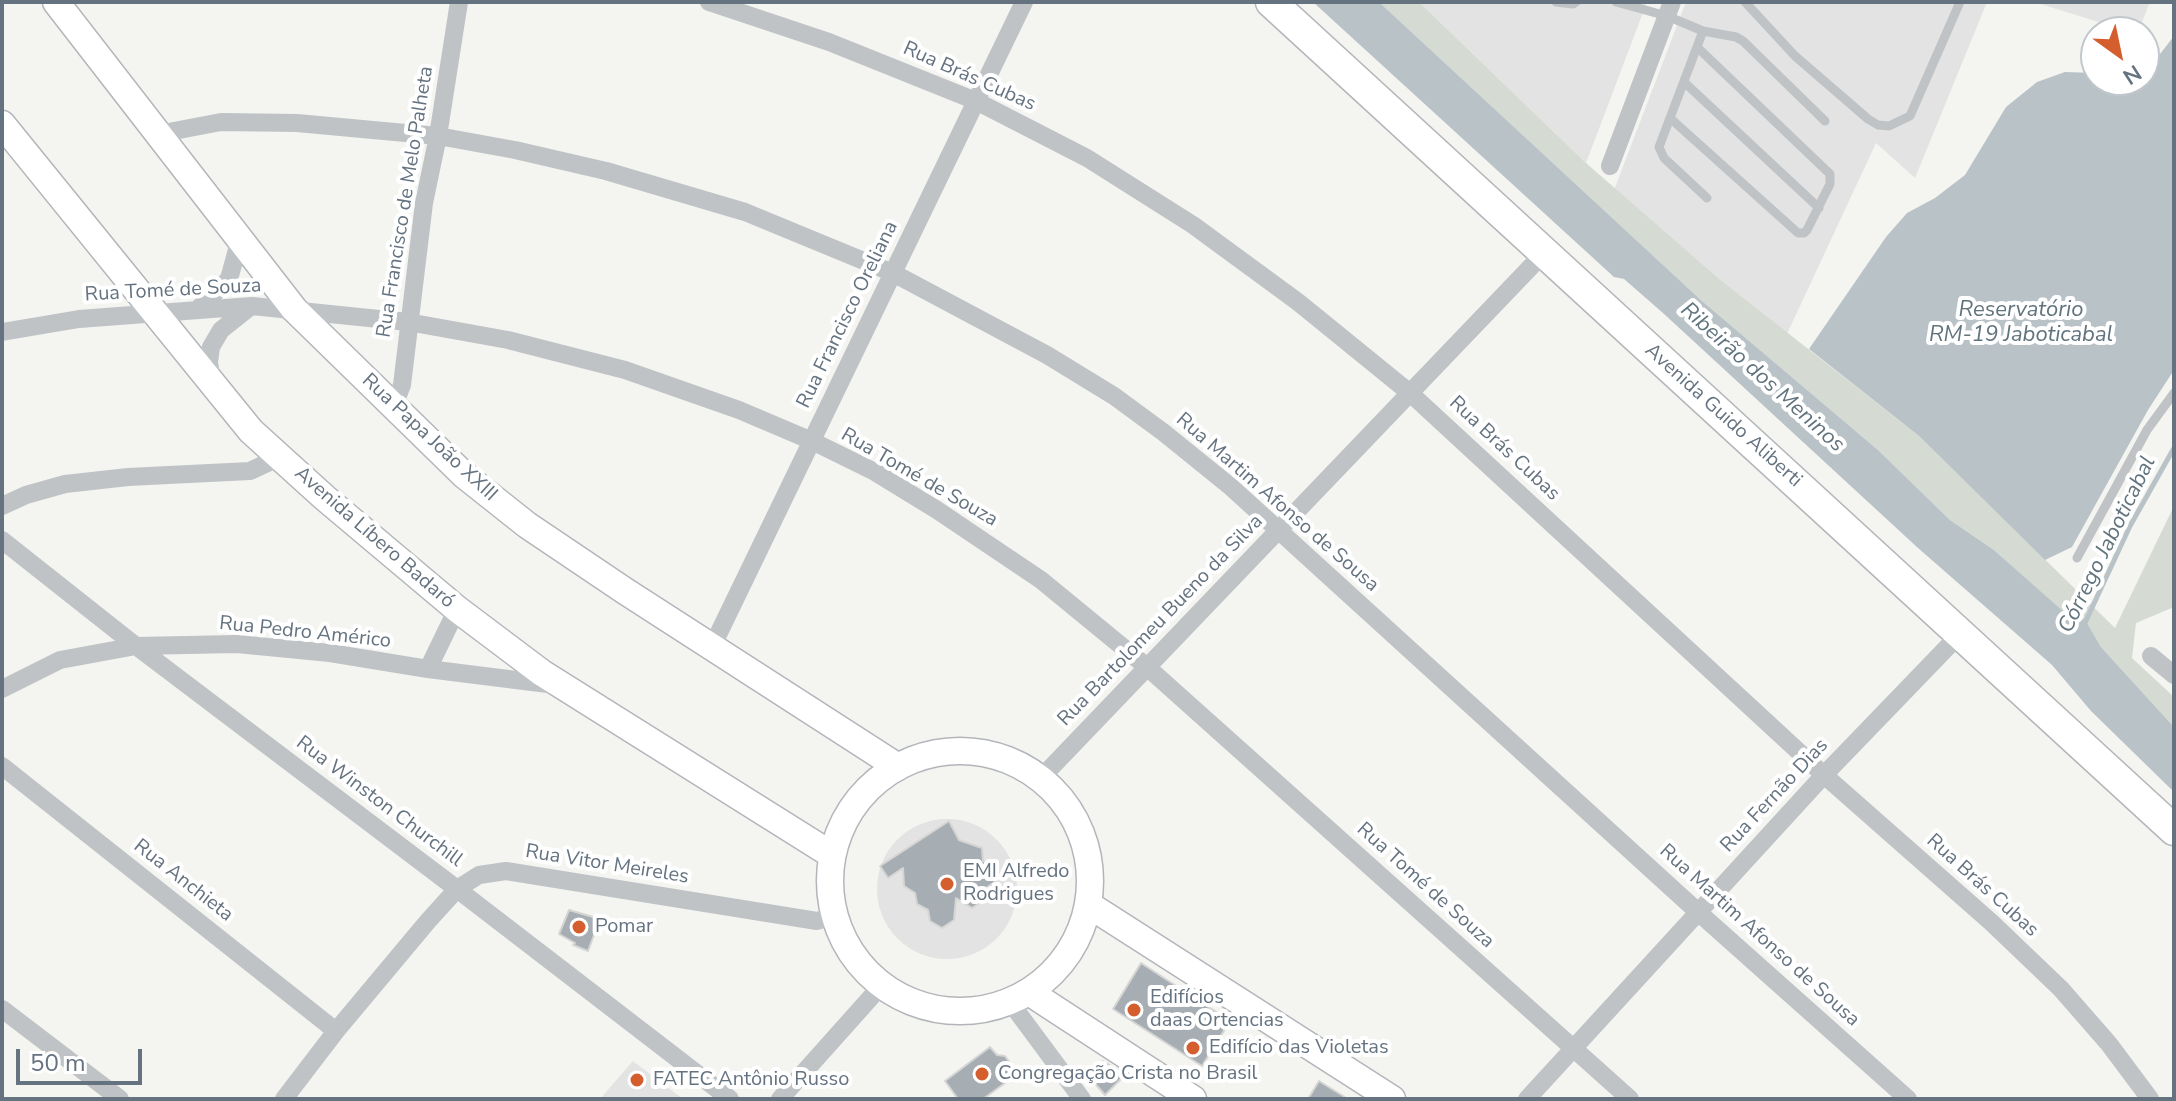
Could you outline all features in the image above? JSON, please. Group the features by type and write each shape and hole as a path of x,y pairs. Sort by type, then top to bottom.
{"main road":[{"name":"Avenida Guido Aliberti","path":"1271,2 2174,830"}],"street":[{"name":"Rua Papa João XXIII","path":"56,2 294,309 464,475 527,525 898,767"},
{"name":"Rua Francisco de Melo Palheta","path":"393,408 402,385 424,203 459,2"},
{"name":"Rua Brás Cubas","path":"709,2 829,42 976,101 1087,158 1193,225 1298,302 1410,393 1824,775 1992,923 2061,989 2109,1044 2150,1099"},
{"name":"Rua Francisco Oreliana","path":"712,647 1024,2"},
{"path":"1610,166 1669,9"},
{"name":"Rua Martim Afonso de Sousa","path":"158,134 221,122 297,123 438,136 515,150 681,191 745,212 893,273 1047,355 1114,396 1163,432 1279,530 1908,1099"},
{"name":"Avenida Líbero Badaró","path":"6,135 251,431 325,498 457,609 562,685 832,855"},
{"path":"198,309 229,279 240,239"},
{"name":"Rua Bartolomeu Bueno da Silva","path":"1041,778 1545,252"},
{"path":"212,383 209,362 211,347 221,330 252,306"},
{"name":"Rua Tomé de Souza","path":"2,332 79,319 252,306 408,322 508,340 625,370 739,410 812,441 875,472 1041,580 1147,667 1630,1099"},
{"path":"2,506 26,495 65,484 128,477 250,471 280,457"},
{"name":"Rua Winston Churchill","path":"2,540 136,646 730,1099"},
{"path":"428,669 457,609"},
{"name":"Rua Fernão Dias","path":"1527,1099 1824,775 1961,633"},
{"name":"Rua Pedro Américo","path":"2,689 60,660 136,646 237,644 330,653 428,669 562,685"},
{"path":"2151,656 2174,675"},
{"path":"952,750 988,753 1022,765 1041,778 1072,812 1085,841 1091,873 1089,905 1077,939 1057,969 1020,997 984,1010 957,1012 930,1009 904,1000 881,986 851,954 833,916 829,889 832,855 839,829 858,799 884,775 898,767 916,758 952,750"},
{"name":"Rua Anchieta","path":"2,766 336,1031"},
{"name":"Rua Vitor Meireles","path":"284,1099 336,1031 457,889 479,875 506,871 817,921 833,916"},
{"path":"1089,905 1392,1099"},
{"path":"780,1099 881,986"},
{"path":"1020,997 1082,1099"},
{"path":"1020,997 1193,1099"},
{"path":"2,1009 120,1099"}],"lane":[{"path":"1556,2 1576,2"},
{"path":"1616,2 1669,9 1703,31 1736,37 1825,121"},
{"path":"1745,2 1795,56 1868,119 1878,125 1889,126 1910,116 1960,2"},
{"path":"1703,31 1660,143 1661,153 1707,198"},
{"path":"1670,118 1798,233 1807,230 1832,180 1830,174 1698,48"},
{"path":"1684,82 1819,208"},
{"path":"2077,558 2147,430 2174,393"}],"shaded area":[{"path":"1379,2 1419,2 1586,163 1719,279 1919,436 2115,628 2174,506 2174,607 2136,623 2132,658 2174,697 2174,727 2101,647 2086,621 2075,614 2065,614 1994,550 1950,520 1878,450 1702,301"},
{"path":"1419,2 1647,2 1586,163"},
{"path":"1686,2 1987,2 1915,178 1876,143 1785,338 1611,198"},
{"path":"2034,2 2150,2 2144,16 2080,16"},
{"name":"EMI Alfredo Rodrigues","path":"947,819 974,824 996,840 1012,862 1017,889 1012,916 996,938 974,954 947,959 920,954 898,938 882,916 877,889 882,862 898,840 920,824"},
{"name":"FATEC Antônio Russo","path":"633,1061 683,1099 600,1099"}],"water":[{"name":"Ribeirão dos Meninos","path":"1313,2 1379,2 1702,301 1878,450 1950,520 1994,550 2065,613 2075,614 2086,621 2101,647 2174,727 2174,792 2091,711 2052,665 1918,548 1663,313 1624,279 1614,277"},
{"name":"Reservatório RM-19 Jaboticabal","path":"2174,36 2174,370 2148,410 2072,547 2045,560 1919,436 1809,349 1886,237 1907,213 1935,198 1965,175 2006,107 2037,82 2065,72 2080,72 2080,96 2160,96 2160,54"}],"building":[{"path":"949,821 959,840 982,848 983,861 996,868 996,881 986,888 985,899 972,908 956,898 954,920 942,928 930,921 928,910 917,904 915,893 904,886 903,868 888,878 880,866"},
{"name":"Pomar","path":"569,910 600,919 588,951 573,945 575,943 559,934"},
{"path":"1141,963 1230,1021 1202,1066 1113,1009"},
{"name":"Congregação Crista no Brasil","path":"990,1047 997,1055 1005,1056 1012,1066 1008,1070 1012,1078 983,1099 958,1099 945,1081"},
{"path":"1103,1061 1126,1074 1105,1095 1091,1079 1093,1069"},
{"path":"1319,1081 1348,1099 1308,1099"}],"waterway":[{"name":"Córrego Jaboticabal","path":"2084,625 2130,526 2174,448"}],"place":[{"name":"EMI Alfredo Rodrigues","path":"947,884"},
{"name":"Pomar","path":"579,927"},
{"name":"Edifícios daas Ortencias","path":"1134,1010"},
{"name":"Edifício das Violetas","path":"1193,1048"},
{"name":"Congregação Crista no Brasil","path":"982,1074"},
{"name":"FATEC Antônio Russo","path":"637,1080"}]}
